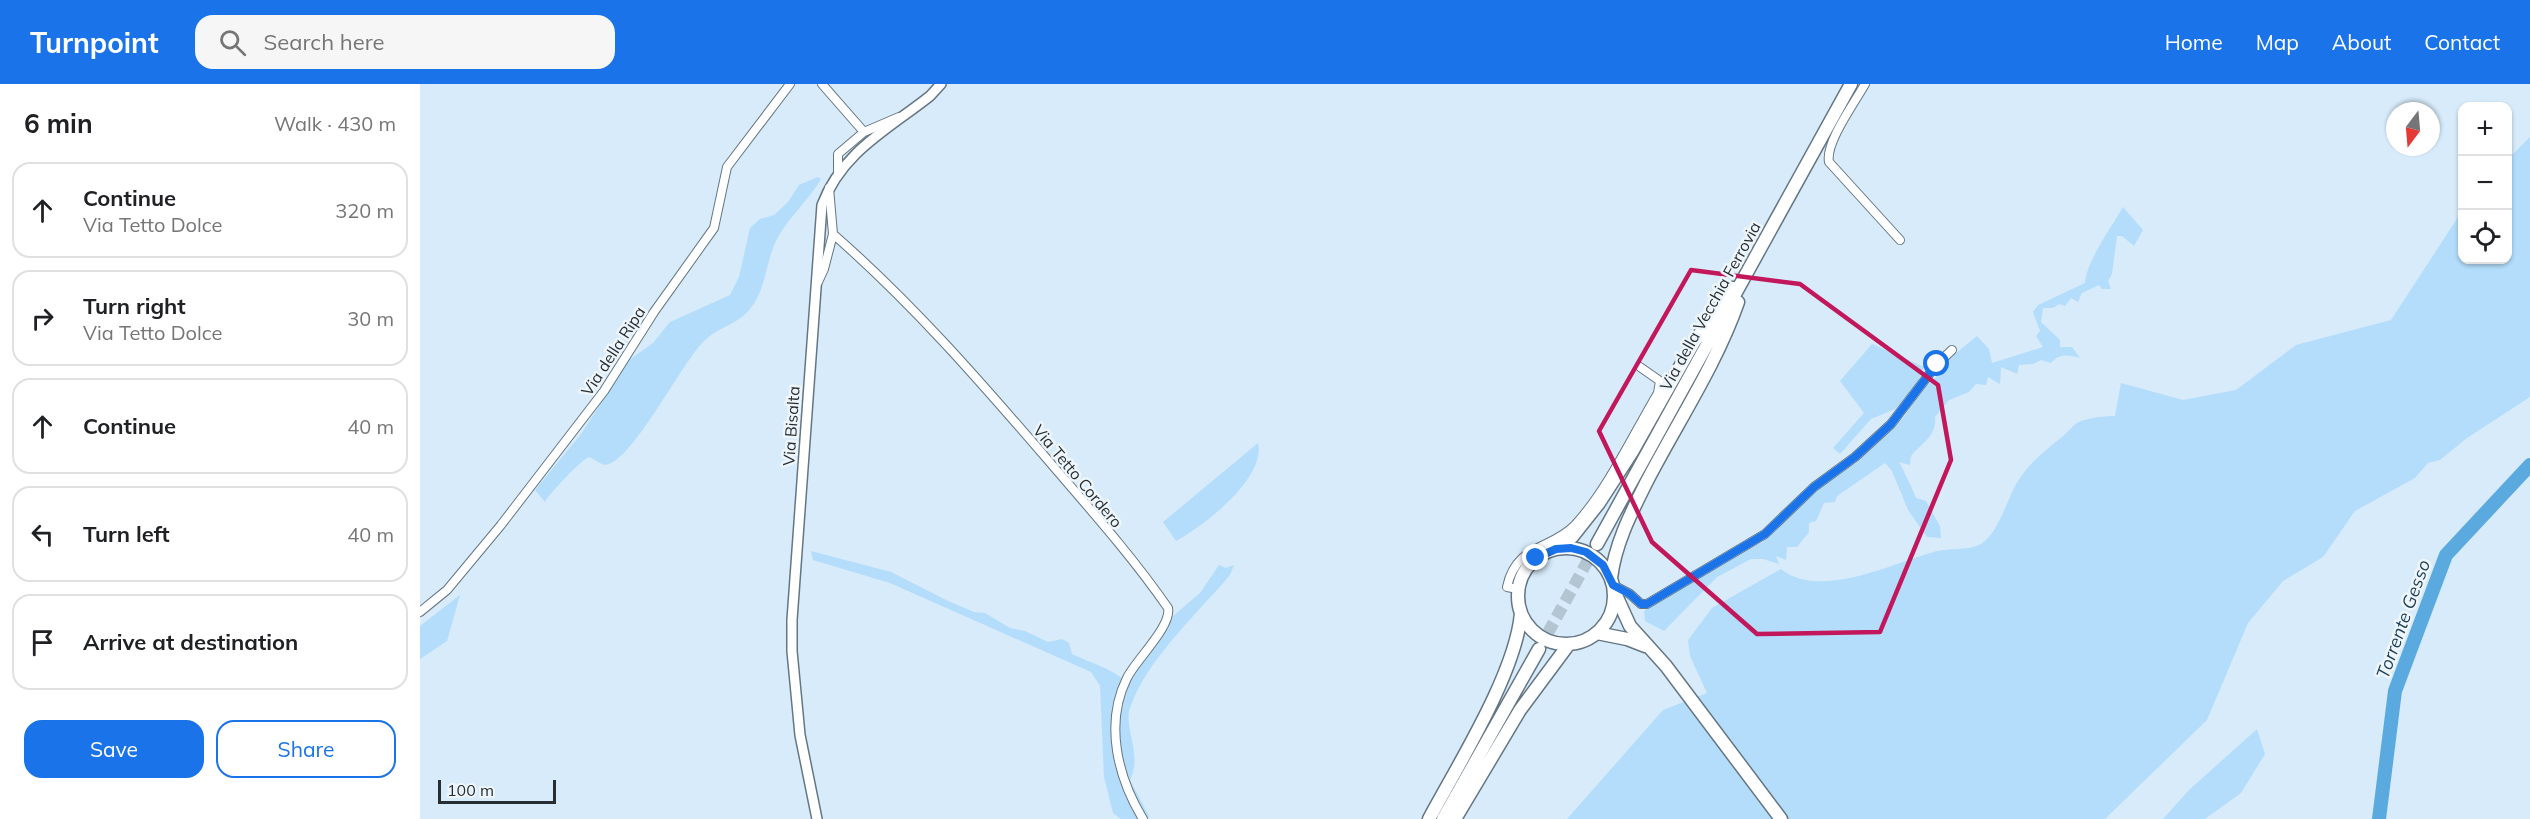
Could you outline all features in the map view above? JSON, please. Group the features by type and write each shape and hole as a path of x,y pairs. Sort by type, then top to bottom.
{"main road":[{"name":"Via della Vecchia Ferrovia","path":"1597,544 1851,84"},
{"path":"1429,819 1473,736 1509,660 1518,636 1521,612 1518,590 1526,569 1536,558 1572,537 1599,503 1632,452 1711,316 1751,267"},
{"path":"1521,612 1528,626 1539,636 1554,643 1569,644 1581,642 1597,633 1611,615 1614,557 1627,524 1666,444 1724,337 1751,267"},
{"path":"1549,551 1571,548 1586,552 1603,565 1630,626 1666,666 1781,819"},
{"path":"1597,633 1634,641 1653,650"},
{"path":"1455,819 1520,710 1569,644"},
{"path":"1443,819 1539,649"}],"street":[{"name":"Via della Ripa","path":"420,612 447,590 495,533 604,391 654,312 714,228 727,167 790,84"},
{"path":"822,84 864,132"},
{"name":"Via Bisalta","path":"817,819 800,735 793,662 792,620 821,219 829,187 838,171 941,84"},
{"path":"1865,84 1827,154 1829,162 1900,240"},
{"path":"838,171 838,154 864,132 884,121 903,117"},
{"path":"818,282 833,234 829,187"},
{"name":"Via Tetto Cordero","path":"833,234 904,300 964,362 1095,515 1168,608 1170,614 1127,677 1117,709 1116,736 1119,763 1128,793 1143,819"},
{"path":"1613,585 1630,594 1641,604 1647,604 1765,534 1814,487 1855,457 1891,424 1937,364 1953,350"},
{"path":"1518,590 1507,587 1515,567 1533,549 1559,537 1576,524 1606,482 1658,393 1660,381 1640,367"}],"highlighted area":[{"path":"1691,270 1800,284 1938,385 1951,460 1880,632 1757,634 1652,542 1599,431"}],"shaded area":[{"path":"2530,137 2530,397 2467,438 2440,460 2428,463 2415,478 2355,511 2323,557 2283,581 2248,623 2207,720 2105,819 1567,819 1663,710 1707,693 1690,656 1688,640 1712,608 1781,569 1797,578 1816,581 1836,580 1879,570 1937,551 1970,548 1981,544 1996,527 2018,481 2034,460 2079,422 2115,416 2121,383 2183,400 2236,390 2296,345 2391,320 2458,217 2458,264 2512,264 2512,155"},
{"path":"818,177 821,179 816,187 778,237 758,297 748,312 703,342 645,427 620,457 606,465 589,457 585,459 545,502 535,490 581,434 629,360 653,343 670,322 730,295 739,277 750,228 760,219 774,215 788,202 799,185"},
{"path":"2123,207 2143,230 2134,246 2122,236 2117,236 2112,274 2108,281 2111,289 2102,289 2099,285 2082,293 2078,302 2071,298 2065,306 2059,304 2053,308 2043,308 2041,322 2060,340 2060,347 2072,347 2080,358 2064,356 2051,363 2041,360 2033,364 2019,365 2017,374 2001,367 2000,384 1988,377 1986,385 1976,384 1969,392 1949,400 1935,417 1934,429 1928,439 1911,456 1910,465 1899,462 1916,498 1926,501 1940,526 1941,538 1927,537 1908,510 1892,471 1885,463 1837,496 1835,502 1824,503 1816,521 1809,523 1809,532 1797,547 1787,547 1786,560 1776,556 1779,564 1763,559 1751,559 1717,577 1664,631 1645,621 1644,611 1732,557 1763,542 1820,486 1856,463 1904,417 1914,402 1907,399 1895,409 1871,419 1840,454 1833,448 1864,413 1840,381 1872,344 1924,367 1916,385 1923,388 1936,377 1939,367 1977,336 1989,349 1992,363 2043,347 2036,336 2040,331 2033,312 2038,305 2085,283 2095,254"},
{"path":"1258,443 1258,457 1243,485 1216,513 1176,541 1163,522"},
{"path":"811,551 891,572 946,600 974,612 985,613 1010,628 1025,631 1048,642 1062,639 1069,643 1072,654 1107,669 1126,681 1173,616 1200,593 1219,565 1226,568 1234,565 1230,575 1160,655 1148,672 1130,708 1129,724 1134,761 1130,780 1149,816 1148,819 1121,819 1113,813 1104,777 1100,686 1091,672 890,583 813,560"},
{"path":"460,595 447,641 420,659 420,626"},
{"path":"2257,729 2265,754 2241,793 2205,819 2163,819 2189,790"}],"waterway":[{"name":"Torrente Gesso","path":"2379,819 2395,691 2446,555 2530,465"}],"tunnel":[{"path":"1539,649 1597,544"}],"route":[{"path":"1536,558 1549,551 1563,548 1586,552 1608,571 1613,585 1626,591 1641,604 1647,604 1765,534 1814,487 1855,457 1891,424 1937,364"}]}
